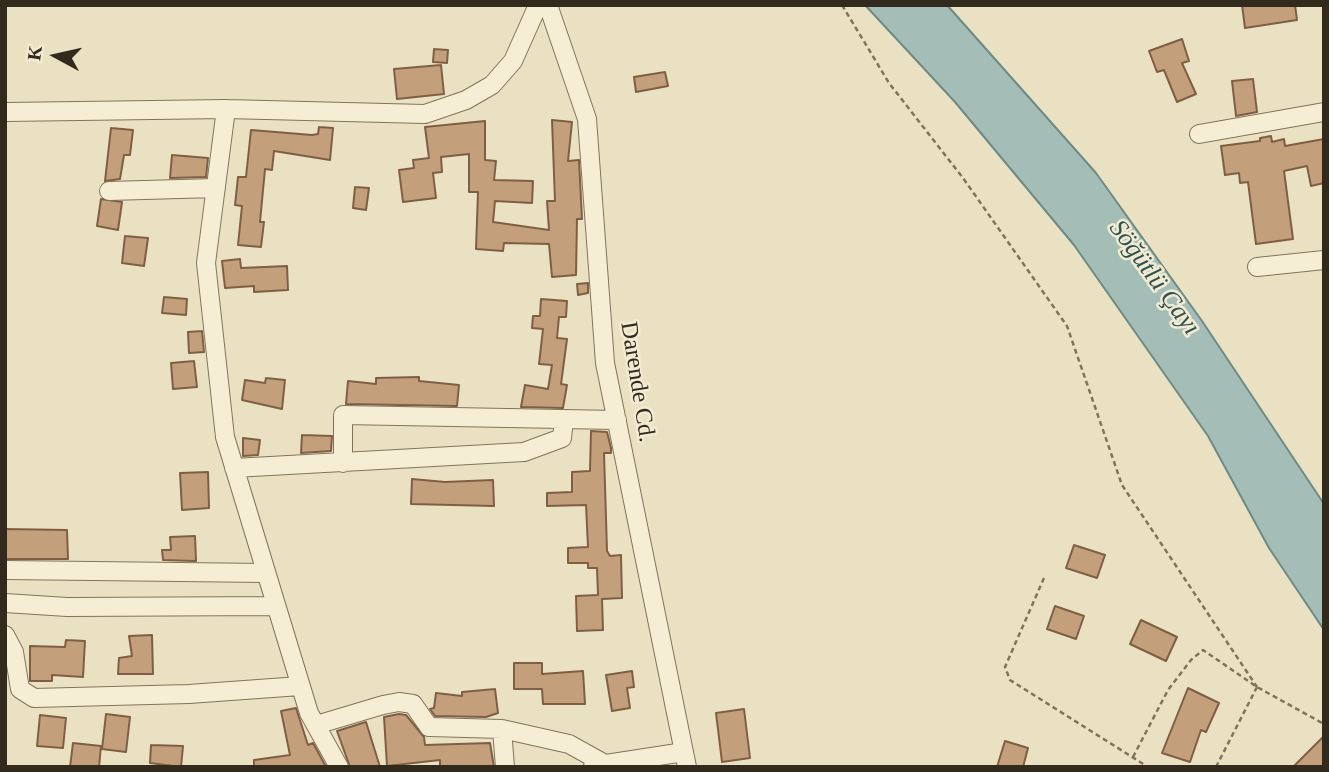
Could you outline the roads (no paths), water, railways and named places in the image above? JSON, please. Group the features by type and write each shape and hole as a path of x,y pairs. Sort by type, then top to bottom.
{"street":[{"path":"5,112 226,109 425,114 466,100 492,85 513,61 538,5"},
{"name":"Darende Cd.","path":"548,5 587,119 605,363 686,759"},
{"path":"226,109 206,262 225,437 300,685 316,725 339,767"},
{"path":"1199,134 1324,112"},
{"path":"109,191 216,188"},
{"path":"1257,267 1324,260"},
{"path":"344,463 343,415 617,420"},
{"path":"234,468 524,452 562,438 564,420"},
{"path":"5,570 266,573"},
{"path":"5,603 67,607 276,606"},
{"path":"5,635 14,652 20,689 34,698 189,694 300,685"},
{"path":"316,725 399,702 413,704 429,727 502,729 569,744 605,764"},
{"path":"502,729 505,767"},
{"path":"586,767 686,759"}],"water":[{"name":"Söğütlü Çayı","path":"865,5 947,5 1096,173 1202,321 1324,504 1324,630 1269,548 1208,436 1074,245 955,102"}]}
